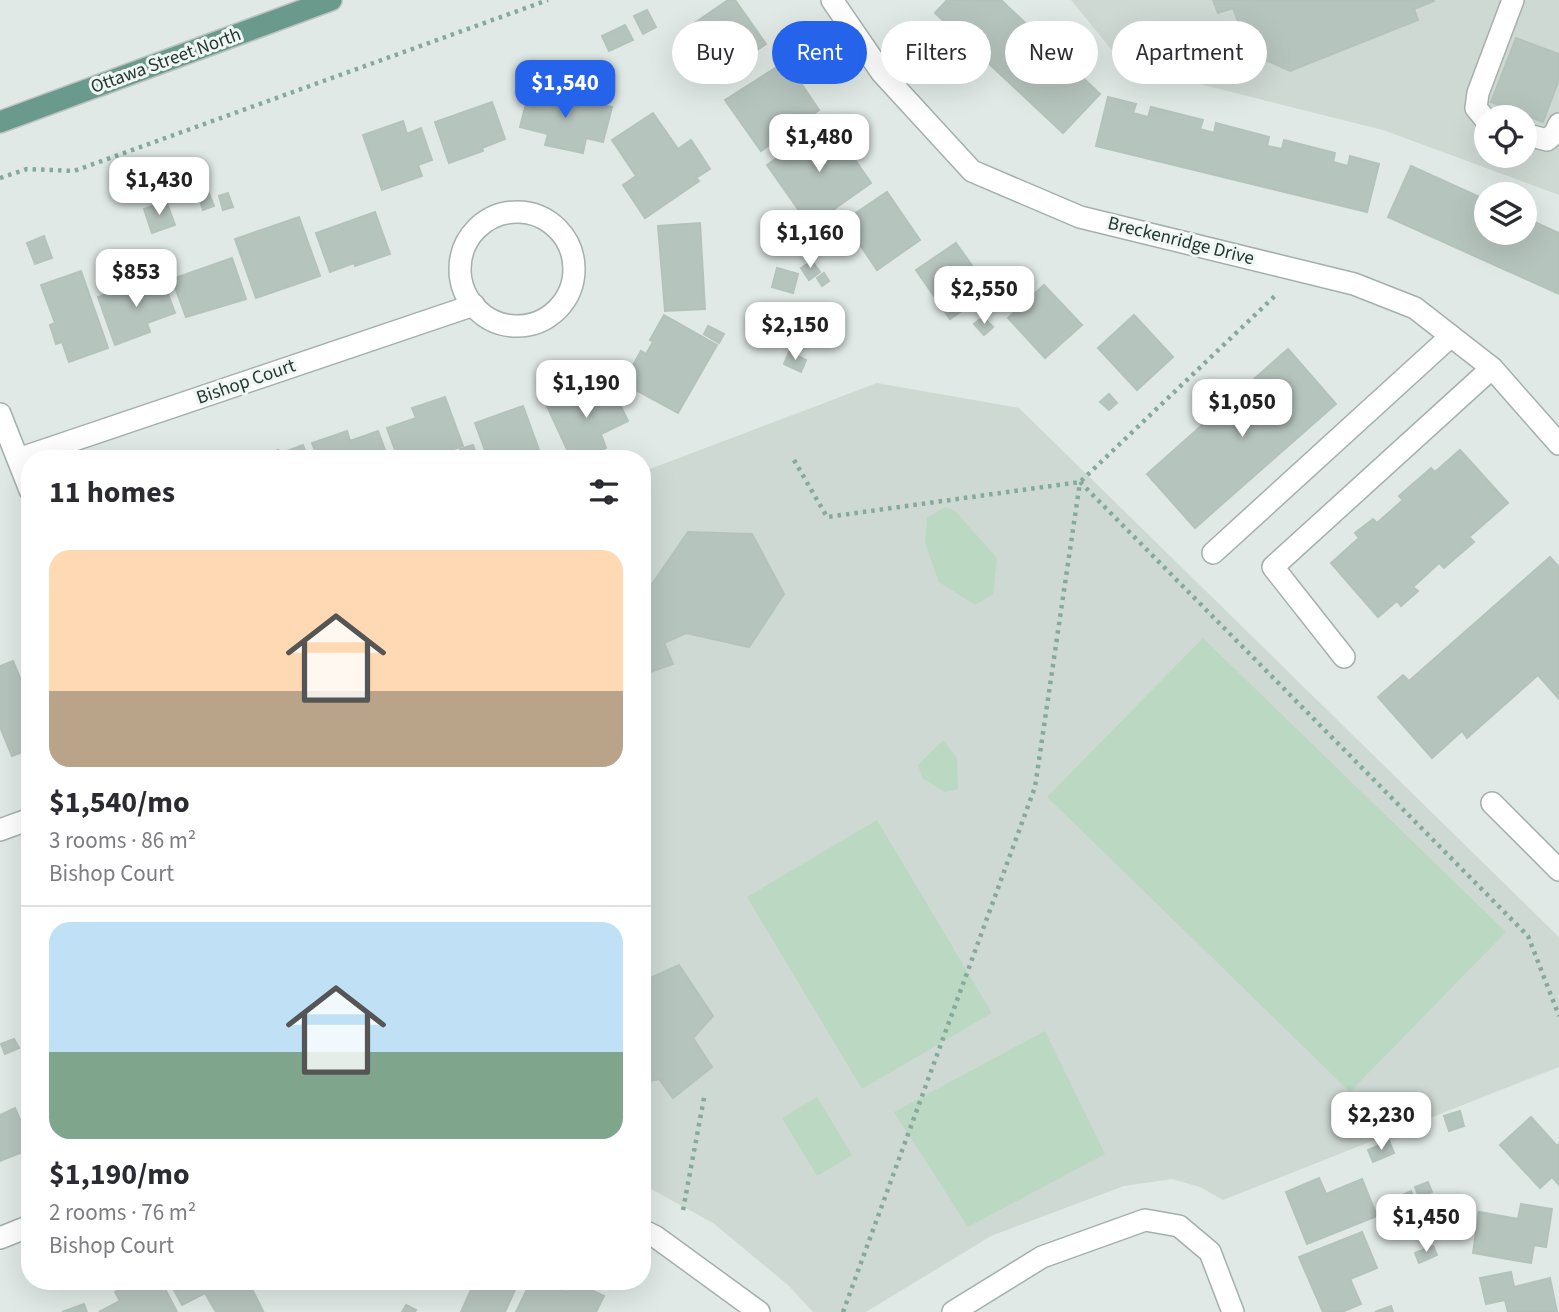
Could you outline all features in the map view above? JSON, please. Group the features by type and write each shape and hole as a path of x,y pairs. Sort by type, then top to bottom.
{"main road":[{"name":"Ottawa Street North","path":"0,122 331,0"}],"street":[{"name":"Breckenridge Drive","path":"832,0 882,73 972,171 1080,217 1354,284 1415,308 1492,368 1559,444"},
{"path":"1476,105 1478,93 1513,0"},
{"path":"1537,137 1547,140 1555,133 1559,124"},
{"path":"519,211 538,215 559,228 573,251 575,278 562,307 538,324 507,326 481,314 474,305 463,291 459,264 464,246 475,229 488,219 519,211"},
{"name":"Bishop Court","path":"47,450 474,305"},
{"path":"1213,553 1451,336"},
{"path":"1344,657 1273,567 1492,368"},
{"path":"0,414 21,468"},
{"path":"1492,803 1559,870"},
{"path":"0,830 21,822"},
{"path":"953,1312 1042,1257 1145,1220 1179,1226 1210,1252 1233,1312"},
{"path":"0,1238 21,1230"},
{"path":"651,1234 759,1312"}],"path":[{"path":"0,178 27,169 74,171 548,0"},
{"path":"794,460 827,517 1080,482 1279,293"},
{"path":"1080,482 1528,936 1559,1016"},
{"path":"843,1312 1035,786 1080,482"},
{"path":"683,1210 704,1098"}],"shaded area":[{"path":"1071,0 1559,0 1559,195 1537,187 1537,182 1524,182 1486,168 1537,168 1537,105 1474,105 1474,164 1383,130 1200,84 1267,84 1267,21 1112,21 1112,50 1098,33 1098,21 1088,21"},
{"path":"877,383 1019,408 1559,937 1559,1067 1223,1200 1200,1187 1172,1179 1124,1186 991,1236 866,1312 813,1312 788,1285 713,1223 651,1189 651,469"}],"green space":[{"path":"945,507 955,511 997,558 993,594 975,605 939,582 925,543 927,518"},
{"path":"1203,638 1506,932 1350,1092 1047,797"},
{"path":"943,740 957,758 958,789 945,792 922,778 918,765"},
{"path":"877,820 992,1013 862,1089 747,897"},
{"path":"1045,1031 1105,1154 968,1227 894,1112"},
{"path":"817,1097 852,1155 817,1176 782,1118"}],"building":[{"path":"728,0 735,0 750,21 698,21"},
{"path":"947,0 1001,0 1023,21 1005,21 1005,79 991,66 991,21 944,21 935,13"},
{"path":"1213,0 1434,1 1414,9 1418,20 1290,71 1267,61 1267,21 1238,21 1233,8 1218,13"},
{"path":"647,10 656,27 643,34 634,16"},
{"path":"625,25 633,40 609,51 602,36"},
{"path":"758,33 766,44 758,49"},
{"path":"1516,38 1559,54 1559,80 1543,122 1537,120 1537,105 1499,105 1491,102"},
{"path":"772,70 772,84 801,84 819,110 761,151 725,100 750,84 758,84 758,79"},
{"path":"1011,84 1089,84 1100,94 1063,133"},
{"path":"530,88 612,107 603,142 586,138 583,153 545,145 548,134 520,127"},
{"path":"1108,97 1136,104 1133,113 1148,117 1151,107 1203,120 1200,129 1214,133 1216,123 1269,137 1267,146 1282,149 1284,140 1335,153 1333,162 1348,166 1350,156 1379,164 1367,212 1096,146"},
{"path":"492,102 505,139 482,148 483,151 449,163 435,122"},
{"path":"653,113 678,149 691,140 710,169 696,178 699,181 645,218 623,185 636,176 612,140"},
{"path":"403,121 407,134 421,128 432,160 418,165 422,176 382,190 363,135"},
{"path":"829,122 871,183 810,226 767,165"},
{"path":"1411,166 1474,195 1474,245 1537,245 1537,223 1559,233 1559,294 1388,217"},
{"path":"208,191 214,206 203,210 198,194"},
{"path":"887,192 920,240 877,270 844,221"},
{"path":"228,193 233,207 223,210 219,196"},
{"path":"166,201 175,225 152,233 144,209"},
{"path":"375,212 390,254 330,272 316,233"},
{"path":"299,217 320,276 256,298 235,239"},
{"path":"700,223 705,309 665,311 658,226"},
{"path":"44,236 52,258 35,264 27,243"},
{"path":"956,243 990,291 950,319 916,270"},
{"path":"232,258 246,299 186,317 172,279"},
{"path":"812,261 820,272 809,280 801,268"},
{"path":"777,268 798,274 793,293 772,287"},
{"path":"81,271 108,348 69,362 62,342 56,344 50,325 55,323 41,285"},
{"path":"824,273 829,281 822,286 817,278"},
{"path":"161,275 175,313 147,323 150,332 115,345 98,297"},
{"path":"1044,285 1082,325 1045,358 1008,318"},
{"path":"664,315 717,345 678,413 623,383 641,351 646,354 653,342 650,340"},
{"path":"1134,315 1173,357 1137,390 1098,348"},
{"path":"983,317 993,327 984,335 974,324"},
{"path":"708,326 724,334 719,343 704,334"},
{"path":"1288,349 1336,404 1195,528 1147,474"},
{"path":"789,352 806,360 801,372 784,364"},
{"path":"611,386 628,421 601,434 606,448 602,450 567,450 546,404 579,388 584,398"},
{"path":"1109,394 1117,403 1109,410 1100,402"},
{"path":"445,397 463,446 451,450 395,450 387,428 416,418 412,408"},
{"path":"523,406 539,450 485,450 475,423"},
{"path":"347,431 350,441 378,431 385,450 315,450 312,443"},
{"path":"303,445 305,450 290,450"},
{"path":"473,445 475,450 460,450"},
{"path":"1460,450 1508,503 1469,537 1474,542 1444,568 1439,563 1413,587 1418,591 1401,606 1397,601 1378,617 1331,563 1359,538 1355,533 1373,519 1377,523 1403,500 1399,496 1431,468 1435,472"},
{"path":"688,532 752,534 784,594 749,647 686,633 664,643 673,664 651,672 651,586"},
{"path":"1550,557 1559,567 1559,699 1538,675 1467,738 1462,731 1432,758 1378,697 1403,675 1409,681"},
{"path":"13,661 21,680 21,752 12,756 0,727 0,666"},
{"path":"679,965 713,1016 693,1038 712,1067 673,1098 659,1079 651,1081 651,978"},
{"path":"14,1039 19,1048 5,1054 1,1044"},
{"path":"15,1108 21,1122 21,1153 0,1161 0,1115"},
{"path":"1460,1111 1464,1126 1449,1131 1444,1116"},
{"path":"1531,1117 1557,1146 1559,1144 1559,1185 1552,1177 1540,1188 1500,1145"},
{"path":"1389,1141 1394,1153 1373,1162 1368,1150"},
{"path":"1319,1178 1326,1194 1362,1179 1377,1216 1307,1244 1286,1192"},
{"path":"1428,1182 1432,1192 1419,1197 1415,1187"},
{"path":"1411,1191 1416,1204 1405,1209 1400,1196"},
{"path":"1521,1204 1552,1209 1546,1247 1534,1245 1531,1263 1473,1253 1479,1212 1518,1219"},
{"path":"1362,1232 1377,1268 1350,1279 1361,1304 1342,1312 1323,1312 1299,1257"},
{"path":"1433,1246 1437,1255 1419,1263 1415,1253"},
{"path":"1511,1272 1514,1287 1550,1278 1557,1312 1508,1312 1505,1300 1486,1304 1480,1278"},
{"path":"166,1290 177,1312 99,1312 120,1301 115,1292"},
{"path":"174,1290 252,1290 263,1311 216,1312 205,1293 182,1305"},
{"path":"471,1290 515,1290 505,1312 461,1312"},
{"path":"527,1290 592,1290 604,1296 596,1312 516,1312"},
{"path":"84,1304 87,1312 62,1312"},
{"path":"406,1305 416,1310 415,1312 402,1312"},
{"path":"1391,1306 1393,1312 1375,1312"}]}
